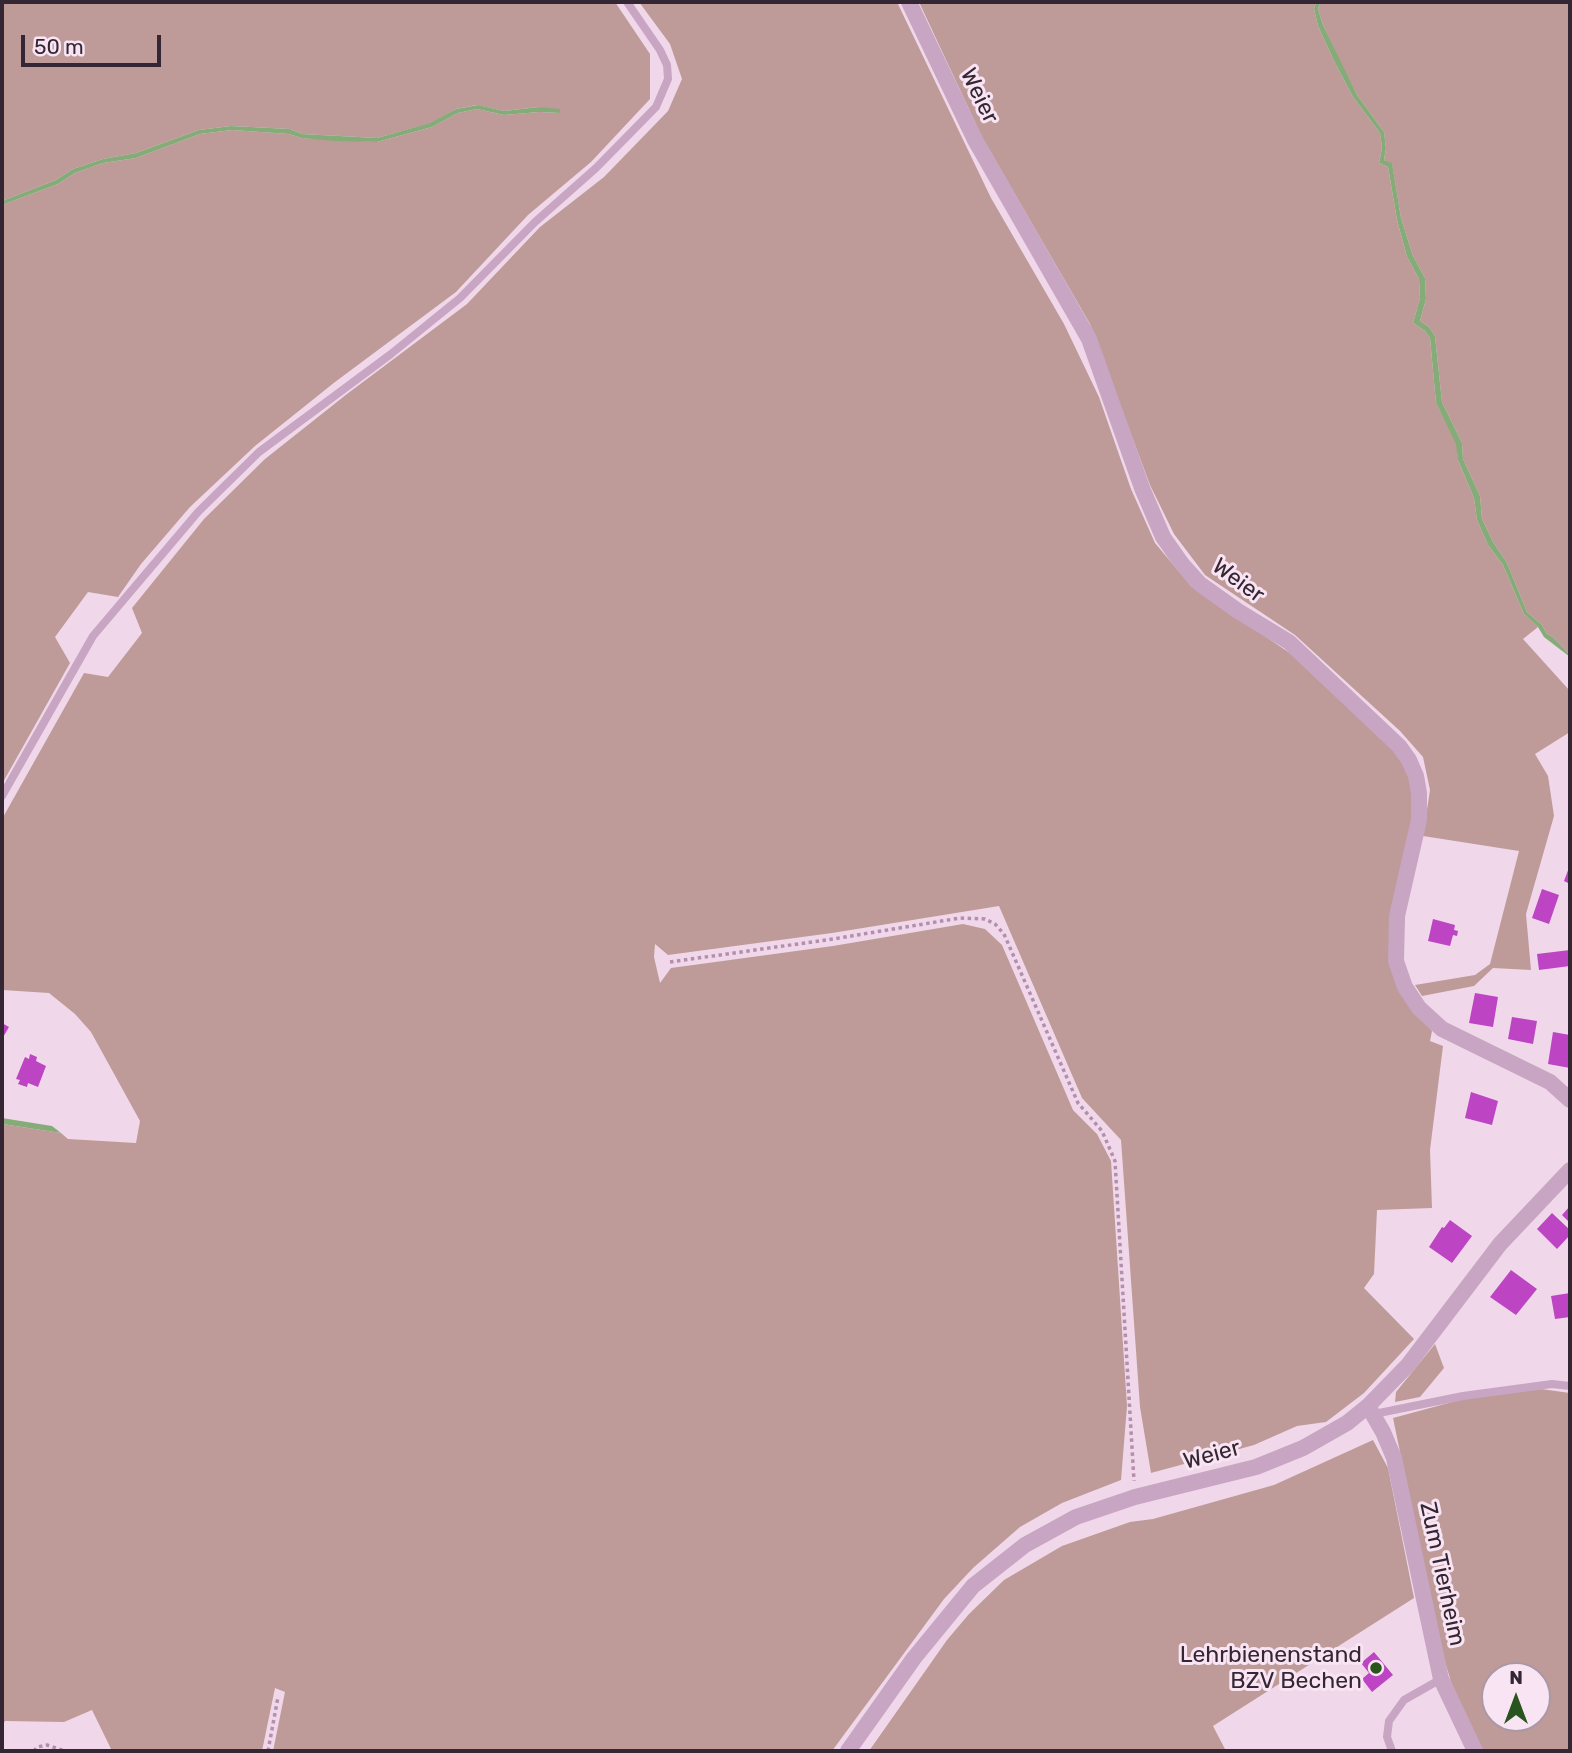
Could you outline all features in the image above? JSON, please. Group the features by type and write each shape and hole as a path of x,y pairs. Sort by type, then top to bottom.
{"street":[{"name":"Weier","path":"909,2 975,140 1089,339 1142,488 1163,537 1200,584 1289,642 1399,746 1409,760 1419,793 1419,820 1397,916 1396,961 1405,987 1419,1008 1442,1030 1550,1082 1570,1100"},
{"name":"Weier","path":"848,1751 914,1658 973,1586 1035,1539 1076,1517 1135,1497 1256,1467 1303,1448 1371,1410 1500,1244 1570,1170"},
{"name":"Zum Tierheim","path":"1371,1410 1394,1458 1441,1679 1475,1751"}],"lane":[{"path":"2,796 93,636 198,512 259,452 391,354 460,298 656,107 668,79 667,65 660,50 627,2"},
{"path":"1371,1410 1552,1384 1570,1385"},
{"path":"1392,1751 1387,1737 1388,1721 1405,1700 1441,1679"}],"path":[{"path":"670,962 960,918 985,919 1004,934 1078,1103 1102,1131 1115,1161 1135,1497"},
{"path":"268,1751 278,1697"},
{"path":"34,1751 37,1747 47,1745 65,1751"}],"shaded area":[{"path":"2,2 615,2 650,54 650,99 591,162 528,215 456,292 335,382 255,446 190,507 141,564 118,597 88,592 55,637 70,663 2,784 2,205 58,184 75,173 103,163 136,158 200,134 232,130 289,134 301,138 377,142 432,127 458,113 477,109 504,115 560,113 539,107 504,111 477,105 456,109 431,123 377,138 302,134 290,129 231,126 199,130 136,153 103,159 73,169 56,180 2,201"},
{"path":"639,2 897,2 991,198 1064,324 1099,397 1131,489 1155,543 1191,586 1300,660 1394,748 1410,777 1413,793 1400,989 1432,1031 1430,1041 1443,1046 1430,1150 1432,1208 1377,1210 1374,1274 1364,1288 1414,1339 1364,1393 1326,1422 1297,1426 1254,1445 1151,1473 1140,1407 1121,1140 1082,1098 999,906 832,933 668,955 655,944 654,957 660,983 671,968 833,946 963,924 985,929 1002,945 1073,1110 1097,1134 1111,1161 1127,1406 1121,1480 1062,1503 1020,1527 973,1568 944,1599 832,1751 273,1751 285,1692 275,1688 262,1751 112,1751 92,1710 64,1722 5,1721 2,1726 2,1124 61,1133 68,1139 136,1143 140,1121 91,1032 75,1014 49,993 2,990 2,819 84,673 108,677 142,633 132,608 204,519 265,459 467,304 540,227 604,177 668,111 682,79 670,44"},
{"path":"919,2 1316,2 1314,9 1318,26 1335,63 1353,97 1380,133 1382,148 1379,163 1388,167 1397,220 1407,257 1419,279 1420,298 1413,323 1430,338 1436,403 1457,444 1458,460 1474,498 1477,520 1488,545 1503,565 1524,614 1538,627 1523,639 1570,691 1570,732 1535,754 1548,776 1554,816 1526,914 1531,970 1493,968 1474,986 1422,996 1415,985 1475,975 1490,964 1519,851 1423,836 1430,790 1423,757 1400,731 1295,635 1205,575 1174,534 1150,485 1090,324 982,137"},
{"path":"1316,2 1320,2 1318,9 1323,25 1357,95 1384,132 1384,160 1392,163 1401,218 1413,256 1425,278 1426,299 1420,321 1429,327 1435,336 1442,402 1462,443 1463,459 1480,496 1482,519 1507,563 1527,612 1570,657 1544,637 1524,614 1503,565 1488,545 1477,520 1474,498 1458,460 1456,444 1436,403 1430,338 1413,323 1420,298 1419,279 1407,257 1397,220 1388,167 1379,163 1382,148 1380,133 1353,97 1335,63 1318,26 1314,9"},
{"path":"1320,2 1570,2 1570,655 1527,612 1507,563 1482,519 1480,496 1463,459 1462,443 1442,402 1435,336 1429,327 1420,321 1426,299 1425,278 1413,256 1401,218 1392,164 1384,160 1384,132 1357,95 1342,66 1323,25 1318,9"},
{"path":"478,105 504,111 539,107 560,109 560,113 504,115 477,109 458,113 432,127 377,142 335,141 232,130 200,134 136,158 103,163 75,173 58,184 2,205 2,201 56,180 73,169 103,159 136,153 199,130 231,126 290,129 302,134 377,138 430,123 456,109"},
{"path":"2,1118 52,1126 61,1133 2,1124"},
{"path":"1435,1344 1444,1368 1420,1397 1395,1402 1396,1392"},
{"path":"1541,1389 1570,1393 1570,1751 1481,1751 1451,1682 1439,1641 1393,1418 1467,1398"},
{"path":"1373,1440 1388,1468 1414,1598 1213,1726 1226,1751 869,1751 947,1640 1004,1580 1062,1546 1130,1522 1153,1519 1274,1485"}],"building":[{"path":"1570,865 1570,884 1564,881"},
{"path":"1542,889 1559,895 1549,924 1532,918"},
{"path":"1433,919 1455,925 1457,936 1453,935 1450,946 1428,941"},
{"path":"1570,950 1570,966 1539,970 1537,954"},
{"path":"1475,993 1498,997 1493,1027 1469,1023"},
{"path":"1512,1017 1537,1021 1533,1044 1508,1039"},
{"path":"2,1023 9,1027 2,1039"},
{"path":"1553,1032 1570,1035 1570,1068 1548,1064"},
{"path":"30,1054 46,1066 38,1087 28,1083 27,1087 18,1084 20,1080 16,1079 25,1057 29,1059"},
{"path":"1471,1092 1498,1101 1492,1125 1465,1118"},
{"path":"1570,1206 1570,1223 1562,1215"},
{"path":"1552,1213 1570,1230 1570,1235 1557,1249 1537,1229"},
{"path":"1450,1220 1472,1236 1452,1263 1429,1247"},
{"path":"1511,1270 1537,1289 1516,1315 1490,1297"},
{"path":"1570,1293 1570,1317 1555,1319 1551,1296"},
{"name":"Lehrbienenstand BZV Bechen","path":"1374,1652 1393,1675 1372,1692 1362,1679 1369,1673 1361,1663"}],"place":[{"name":"Lehrbienenstand BZV Bechen","path":"1376,1668"}]}
